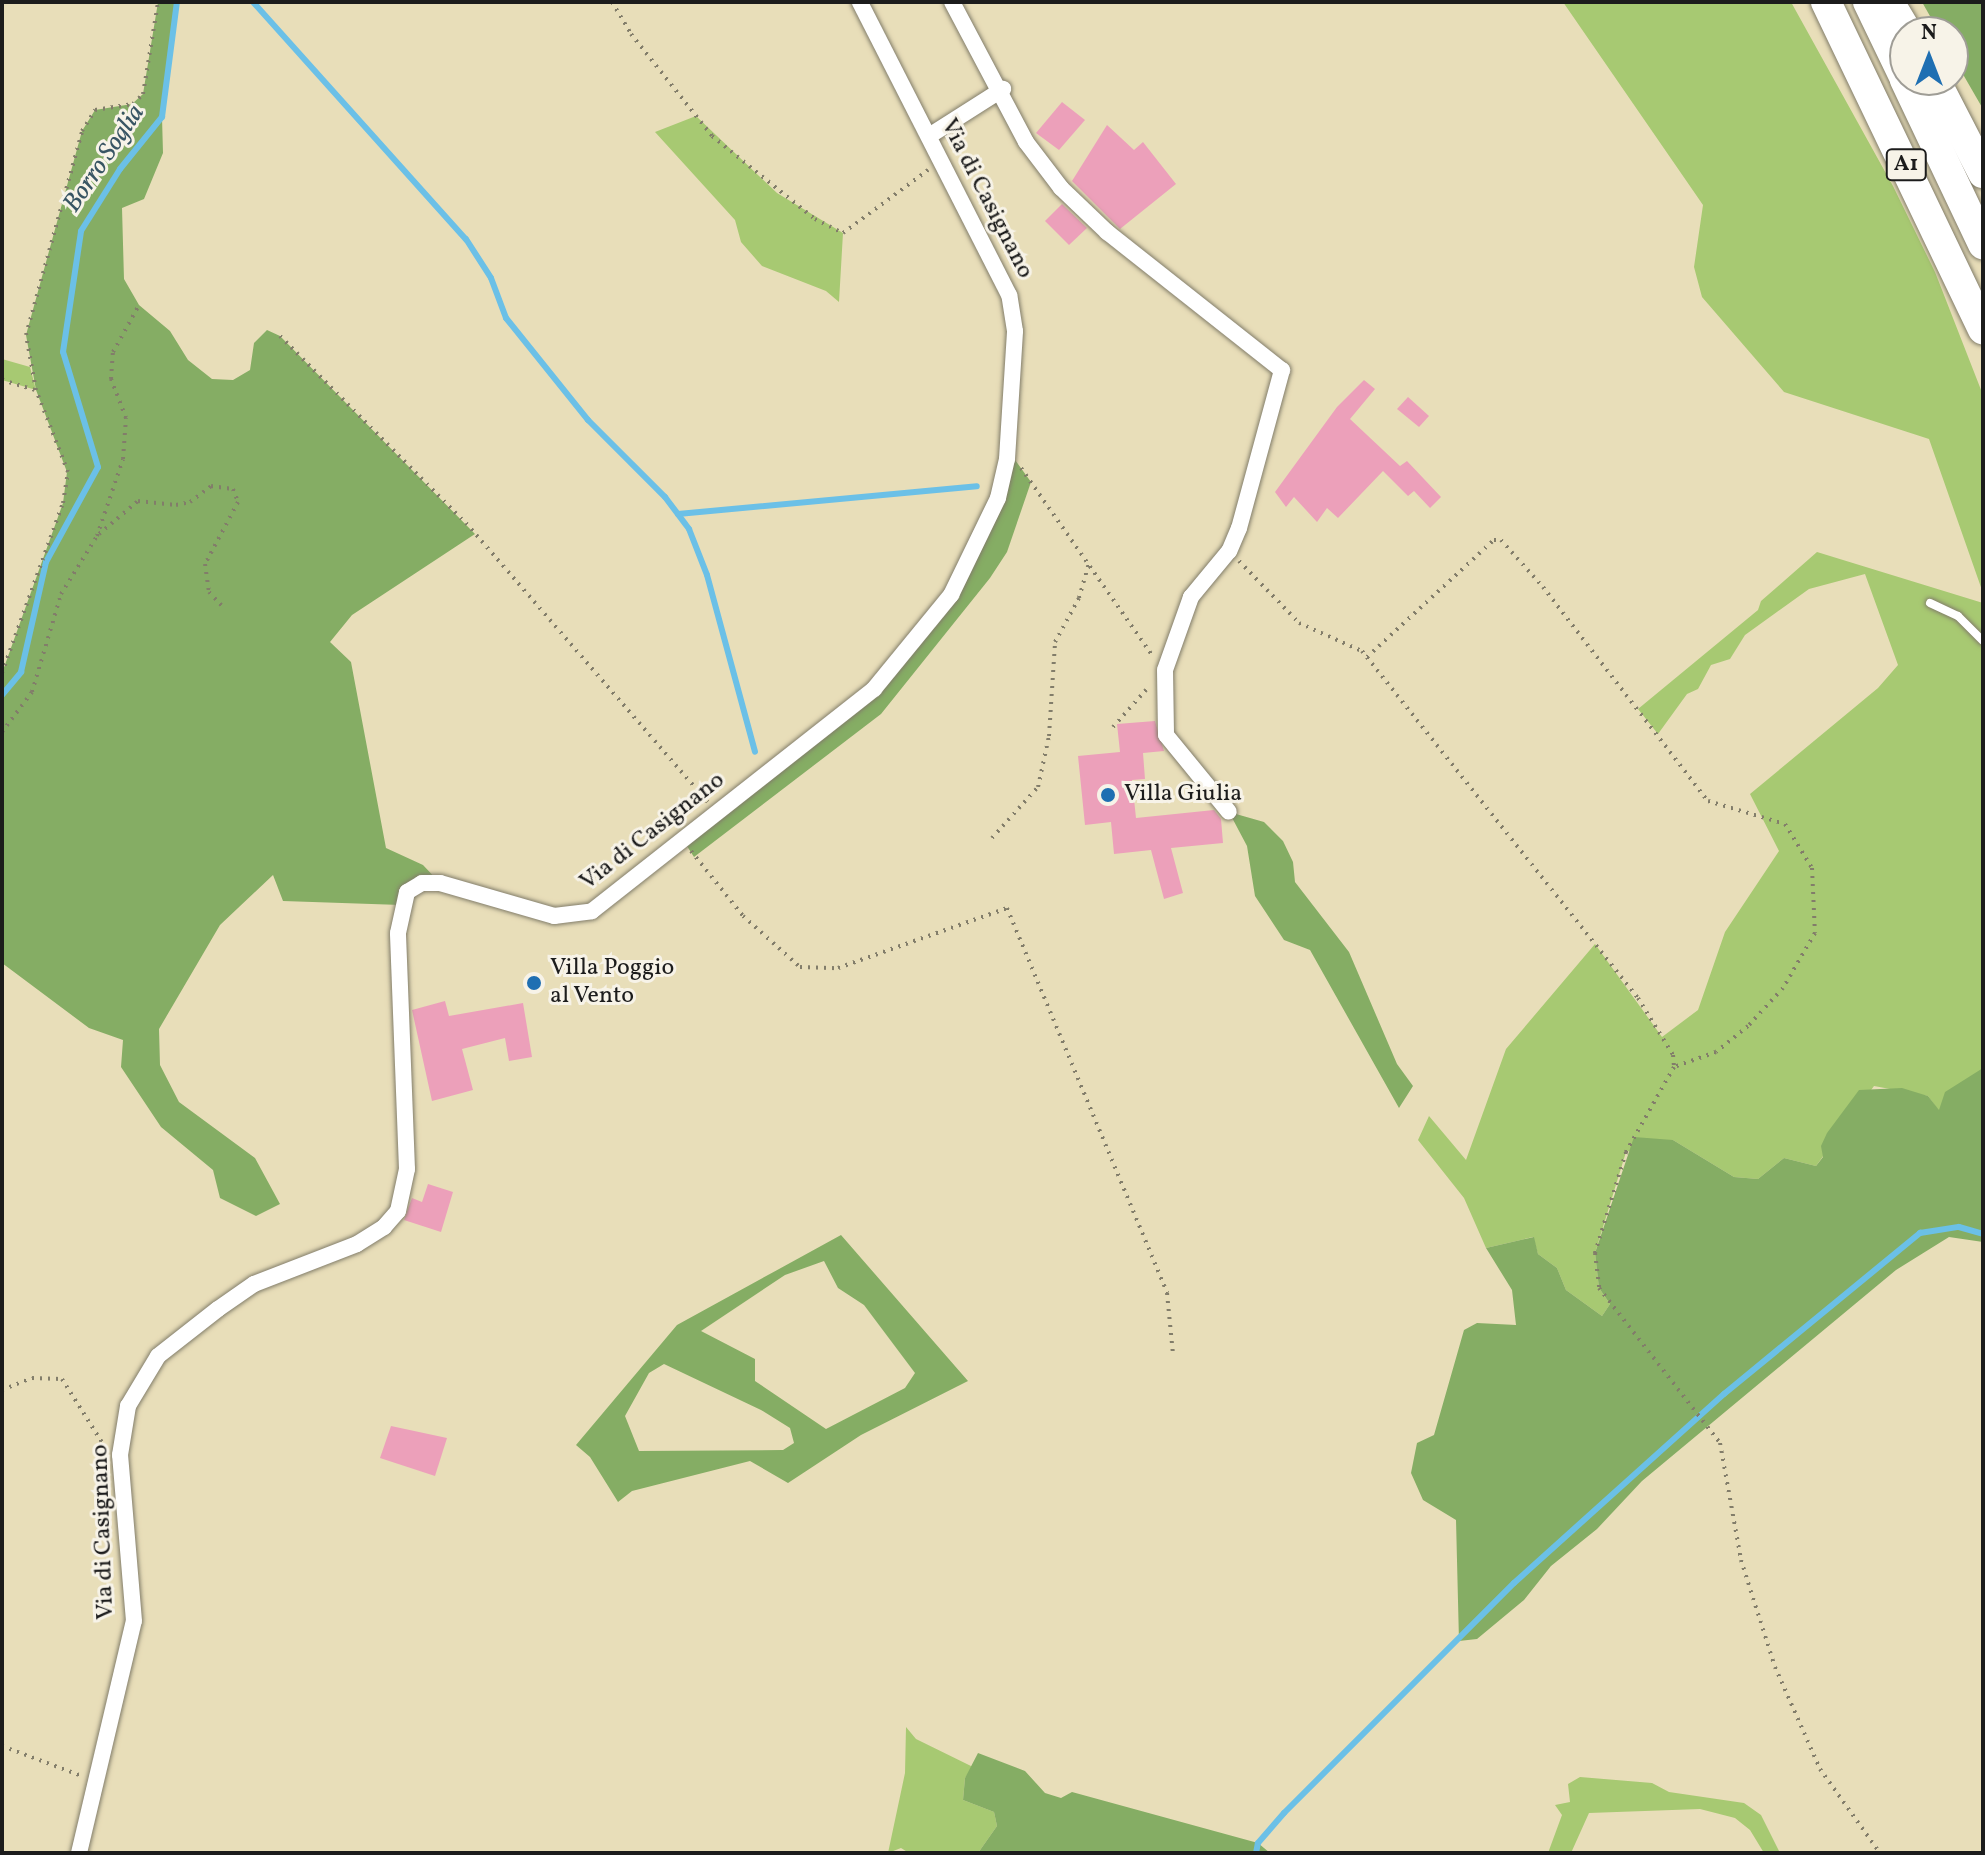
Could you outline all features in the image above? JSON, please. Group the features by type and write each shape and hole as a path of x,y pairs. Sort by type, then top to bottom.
{"highway":[{"name":"A1","path":"1826,2 1968,289 1983,329"},
{"name":"A1","path":"1868,2 1889,46"},
{"name":"A1","path":"1913,96 1983,244"},
{"path":"1943,96 1983,173"}],"street":[{"name":"Via di Casignano","path":"79,1853 134,1621 121,1468 128,1406 158,1356 254,1284 357,1244 398,1211 407,1169 398,933 407,892 422,883 440,883 554,916 592,911 874,689 951,595 998,498 1008,450 1015,331 1009,295 929,136 871,33 860,2"},
{"path":"952,2 1003,89 1026,142 1061,188 1117,240 1282,370 1229,551 1191,597 1165,670 1163,704 1166,735 1229,812"},
{"path":"929,136 1003,89"}],"lane":[{"path":"1930,603 1958,616 1983,641"}],"path":[{"path":"2,673 63,503 68,472 36,390 26,335 58,203 82,131 95,110 133,104 143,94 158,2"},
{"path":"612,2 631,34 712,136 777,193 843,233 859,225 939,160"},
{"path":"2,732 32,692 61,594 97,536 127,434 111,379 113,352 139,305"},
{"path":"280,336 466,523 717,812"},
{"path":"2,380 36,390"},
{"path":"1008,450 1089,563 1152,660"},
{"path":"97,536 138,501 176,505 190,502 211,486 233,489 238,502 205,564 209,592 222,606"},
{"path":"1367,657 1494,540 1501,540 1543,587 1708,801 1785,824 1812,868 1815,933 1783,988 1748,1026 1716,1052 1674,1067"},
{"path":"1229,551 1299,623 1367,657 1638,998 1673,1055 1674,1067 1626,1152 1595,1253 1599,1288 1720,1443 1741,1560 1775,1667 1820,1769 1880,1853"},
{"path":"992,838 1038,787 1049,736 1055,642 1079,598 1089,563"},
{"path":"1113,727 1144,697 1149,683"},
{"path":"683,840 713,884 800,967 838,968 1007,908 1167,1293 1173,1354"},
{"path":"2,1390 32,1378 62,1379 121,1468"},
{"path":"2,1746 94,1780"}],"green space":[{"path":"158,2 177,2 162,117 163,153 144,199 122,208 124,279 139,305 170,331 188,360 212,379 233,380 250,370 254,343 267,330 280,336 475,534 352,615 330,642 351,662 386,848 423,865 440,883 422,883 401,905 283,901 273,875 220,925 159,1029 160,1065 179,1102 255,1158 280,1204 256,1216 220,1198 213,1170 161,1127 121,1067 123,1040 89,1028 2,963 2,673 63,503 67,472 36,390 26,335 82,131 95,110 132,104 143,94"},
{"path":"1563,2 1791,2 1893,186 1935,272 1983,395 1983,593 1929,439 1784,392 1702,297 1694,267 1703,205"},
{"path":"1922,2 1983,2 1983,109 1969,85 1969,16 1930,16"},
{"path":"696,116 777,193 843,233 839,302 826,291 762,266 741,242 735,220 655,132"},
{"path":"2,359 30,367 36,390 2,380"},
{"path":"1008,450 1031,482 1007,552 990,578 881,714 694,857 683,840 874,688 978,544"},
{"path":"1817,552 1983,603 1983,1068 1939,1111 1928,1096 1874,1086 1816,1166 1784,1158 1758,1179 1734,1177 1673,1140 1626,1152 1595,1253 1599,1288 1610,1304 1602,1316 1566,1290 1557,1268 1538,1254 1533,1237 1486,1248 1464,1198 1418,1140 1429,1116 1466,1160 1506,1049 1595,944 1662,1037 1698,1010 1725,932 1779,851 1750,794 1878,688 1898,665 1865,574 1809,589 1745,635 1730,659 1711,665 1698,689 1687,694 1658,734 1638,709 1758,610 1761,601"},
{"path":"1229,812 1264,822 1283,841 1293,862 1295,882 1349,952 1397,1064 1413,1086 1399,1108 1310,950 1284,940 1255,896 1247,846"},
{"path":"1983,1068 1983,1242 1949,1237 1896,1270 1642,1481 1597,1529 1551,1566 1524,1600 1477,1639 1459,1641 1456,1520 1423,1500 1411,1473 1417,1443 1434,1435 1464,1330 1477,1323 1516,1325 1512,1290 1486,1248 1534,1237 1538,1254 1557,1268 1566,1290 1602,1316 1610,1304 1599,1288 1595,1253 1634,1137 1673,1140 1734,1177 1758,1179 1784,1158 1816,1166 1823,1157 1821,1146 1827,1133 1859,1090 1902,1088 1928,1096 1939,1110 1945,1092"},
{"path":"841,1235 968,1381 861,1435 788,1483 750,1461 632,1491 618,1502 590,1457 576,1445 677,1325","holes":["824,1261 838,1288 864,1305 915,1373 905,1388 826,1429 755,1381 755,1359 701,1331 785,1275","664,1364 761,1410 790,1428 794,1443 783,1450 639,1451 625,1416 649,1373"]},
{"path":"906,1727 916,1739 973,1767 965,1778 963,1800 994,1812 997,1826 978,1853 909,1853 901,1848 888,1853 905,1773"},
{"path":"978,1753 1025,1771 1045,1793 1061,1798 1072,1792 1258,1843 1270,1853 978,1853 997,1826 994,1812 963,1800 965,1778"},
{"path":"1580,1777 1652,1783 1669,1792 1744,1803 1761,1815 1780,1853 1764,1853 1750,1830 1735,1818 1700,1809 1589,1813 1571,1853 1548,1853 1562,1815 1555,1805 1570,1802 1568,1784"}],"building":[{"path":"1062,102 1085,120 1059,150 1036,133"},
{"path":"1107,125 1134,150 1143,142 1176,184 1120,229 1072,181"},
{"path":"1062,204 1087,228 1069,245 1045,221"},
{"path":"1364,380 1375,389 1350,419 1400,466 1407,461 1441,497 1430,508 1414,491 1408,496 1383,471 1338,518 1327,508 1317,522 1294,497 1286,507 1275,492 1337,407"},
{"path":"1408,397 1429,416 1419,427 1397,409"},
{"name":"Villa Giulia","path":"1155,721 1164,751 1143,753 1145,779 1132,780 1136,818 1214,810 1221,819 1223,843 1171,848 1183,893 1164,899 1151,850 1114,854 1111,822 1085,825 1078,756 1120,752 1117,724"},
{"path":"445,1001 449,1016 523,1003 532,1057 509,1061 505,1038 462,1049 473,1090 432,1101 412,1010"},
{"path":"428,1184 453,1192 441,1232 404,1220 412,1198 422,1202"},
{"path":"391,1426 447,1438 435,1476 380,1458"}],"waterway":[{"name":"Borro Soglia","path":"2,695 21,672 46,562 98,467 63,352 81,231 120,169 162,117 177,2"},
{"path":"253,2 466,239 491,278 506,318 588,420 665,497 689,529 707,575 755,752"},
{"path":"678,514 977,486"},
{"path":"1256,1853 1258,1843 1284,1813 1514,1583 1724,1394 1920,1233 1959,1227 1983,1234"}],"place":[{"name":"Villa Giulia","path":"1108,795"},
{"name":"Villa Poggio al Vento","path":"534,983"}]}
